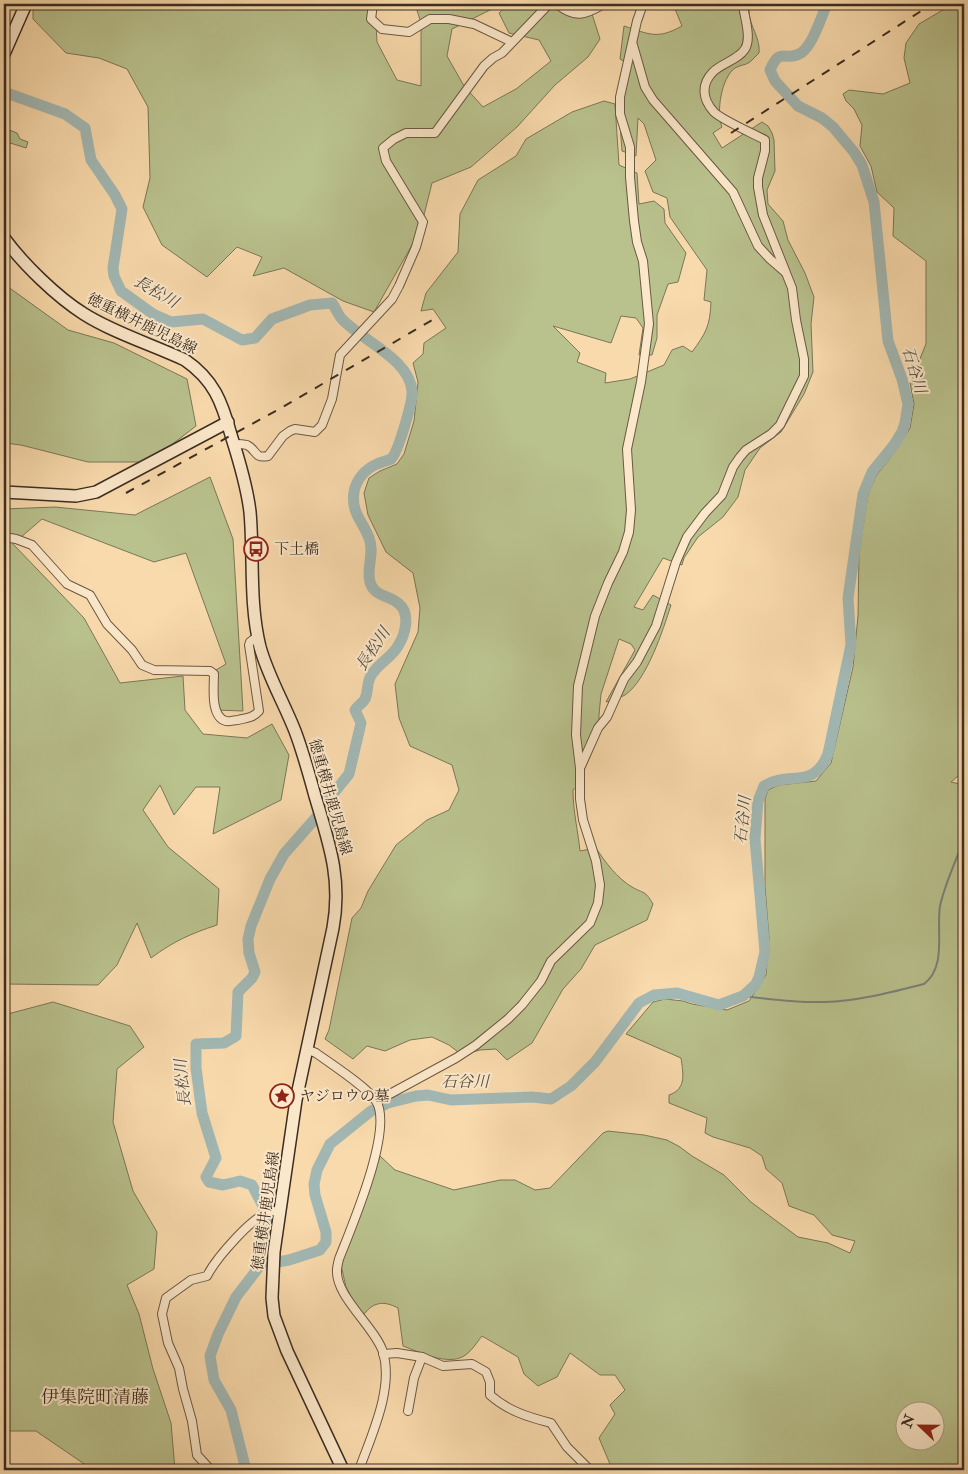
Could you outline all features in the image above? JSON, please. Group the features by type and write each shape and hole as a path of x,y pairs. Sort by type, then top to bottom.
{"main road":[{"path":"4,54 26,4"},
{"name":"徳重横井鹿児島線","path":"4,238 32,270 74,307 95,320 185,360 196,368 207,378 216,392 228,422 250,512 254,616 258,636 268,670 295,732 308,768 324,823 337,884 336,910 271,1213 274,1252 272,1298 279,1332 343,1470"},
{"path":"4,492 76,496 96,492 228,422"}],"street":[{"path":"374,4 371,19 382,29 409,32 430,18 449,19 474,24 512,42"},
{"path":"234,444 247,446 259,457 268,456 283,436 290,431 294,429 314,432 320,428 332,399 340,355 392,299 416,247 423,222 386,161 383,148 394,139 406,133 435,133 484,66 493,58 502,54 549,4"},
{"path":"557,4 566,11 581,15 604,4"},
{"path":"376,1101 456,1058 476,1045 508,1019 541,981 551,961 590,923 598,902 600,885 596,861 583,820 580,799 580,768 576,735 578,686 595,616 623,552 629,532 631,510 627,449 641,382 649,324 643,261 637,242 634,221 630,177 630,147 620,114 620,97 637,21 643,4"},
{"path":"580,768 598,728 607,717 624,679 637,662 656,626 676,562 687,537 722,496 733,467 740,457 746,450 771,434 780,425 804,376 804,359 792,288 763,215 758,187 758,178 765,151 765,140 715,114 705,96 704,85 707,78 716,69 744,50 747,43 748,33 743,4"},
{"path":"633,43 645,88 653,100 733,192 758,246 785,272"},
{"path":"4,538 16,539 32,545 67,584 90,595 107,624 132,650 142,665 154,670 208,670 214,674 213,702 219,716 224,721 254,716 259,711 249,645 258,636"},
{"path":"306,1049 316,1053 369,1092 380,1110 379,1141 373,1167 336,1272 346,1296 378,1342 383,1354 386,1372 384,1395 359,1470"},
{"path":"209,1470 197,1455 192,1421 179,1368 168,1342 162,1314 163,1304 166,1298 191,1280 207,1276 213,1264 219,1260 236,1237 271,1213"},
{"path":"383,1354 397,1353 422,1357 443,1366 472,1364 486,1372 490,1382 490,1395 514,1412 551,1423 567,1447 590,1470"},
{"path":"408,1411 414,1378 422,1357"}],"green space":[{"path":"33,4 375,4 377,42 397,80 421,86 421,23 415,4 494,4 492,9 452,29 447,56 464,86 483,107 516,89 551,61 539,40 509,33 499,13 509,4 603,4 592,14 600,39 588,57 555,85 517,127 471,167 432,183 420,231 374,312 343,301 284,268 253,276 262,257 237,247 207,277 162,245 143,207 150,178 148,107 127,69 99,58 66,53 33,19"},
{"path":"673,4 750,4 751,22 758,41 759,53 748,63 735,68 726,79 720,105 722,127 713,133 722,148 762,122 768,126 772,133 775,171 767,190 768,204 783,221 788,240 805,273 814,297 811,324 813,372 804,394 781,432 760,448 745,470 738,497 723,517 698,537 684,558 682,565 663,558 634,607 643,610 653,595 671,605 653,654 640,678 625,695 606,702 635,650 631,644 619,639 601,694 599,735 577,787 573,790 580,851 596,848 616,874 632,887 646,894 653,904 647,920 595,945 581,969 563,989 532,1043 507,1060 496,1049 480,1050 462,1055 449,1045 432,1037 410,1040 385,1051 367,1046 353,1059 325,1039 329,1030 352,918 361,908 368,891 396,845 427,820 449,810 459,790 452,765 410,746 399,718 395,684 418,632 420,608 413,573 386,552 368,515 364,493 369,478 397,464 404,454 414,421 418,382 413,363 423,354 424,343 446,328 433,309 421,311 426,293 458,252 460,214 478,180 516,156 526,139 572,112 604,101 615,104 619,165 637,173 639,204 654,201 664,209 665,223 686,253 678,282 668,284 657,315 657,338 652,355 639,355 643,328 636,318 621,316 611,343 553,326 580,353 577,362 606,373 605,383 630,379 664,365 672,350 683,346 692,352 701,340 708,323 711,302 704,300 707,270 670,217 667,198 653,192 645,171 656,160 644,124 638,118 636,156 622,151 618,98 625,62 620,59 624,26 659,34 682,26"},
{"path":"953,4 964,4 964,771 951,782 964,785 964,1470 607,1470 610,1464 599,1438 615,1414 610,1405 625,1390 615,1375 600,1375 570,1353 557,1377 538,1386 524,1374 518,1357 482,1336 464,1356 450,1360 434,1357 403,1346 398,1308 383,1303 374,1305 362,1317 346,1287 341,1265 380,1156 395,1170 454,1190 500,1180 515,1180 535,1190 550,1188 603,1133 608,1131 667,1140 724,1175 751,1202 798,1237 828,1243 850,1253 855,1241 832,1235 814,1215 789,1206 782,1183 766,1169 762,1156 750,1148 705,1133 707,1118 669,1103 669,1095 679,1089 681,1085 681,1058 626,1034 653,1002 665,999 727,1010 749,1001 766,975 769,938 765,887 765,799 768,790 779,785 816,781 831,763 853,667 858,616 859,553 868,494 876,476 897,449 910,428 914,404 910,383 926,344 926,261 893,236 894,208 877,192 871,166 860,146 862,125 854,109 846,101 843,94 849,90 883,94 910,83 904,58 906,43 919,24"},
{"path":"4,128 17,133 20,139 28,142 26,148 4,141"},
{"path":"4,284 68,330 114,343 187,379 196,426 149,462 88,462 21,445 4,443"},
{"path":"210,477 233,539 243,711 216,710 211,673 226,664 186,553 154,562 42,519 13,544 84,618 120,683 183,676 185,710 203,734 247,738 272,724 289,755 281,800 213,834 220,787 196,787 174,815 160,785 143,810 168,847 219,889 217,925 182,938 151,958 137,923 117,965 98,985 4,984 4,509 55,507 135,515"},
{"path":"53,1002 130,1026 144,1047 117,1069 113,1122 133,1191 157,1232 154,1269 127,1285 139,1314 153,1369 171,1423 175,1470 93,1470 36,1431 4,1431 4,1015"},
{"path":"515,1465 531,1465 540,1468 538,1470 511,1470"}],"waterway":[{"name":"石谷川","path":"266,1264 289,1260 320,1250 326,1242 326,1232 315,1195 314,1184 317,1170 330,1144 371,1111 388,1103 428,1095 451,1100 532,1097 551,1099 571,1086 595,1062 639,1003 654,995 677,993 719,1005 743,996 756,984 765,952 755,839 758,801 764,786 783,779 808,776 822,765 828,754 851,645 848,598 863,494 872,472 902,432 908,404 902,379 888,341 874,202 862,165 854,152 833,127 822,118 798,106 775,81 770,70 780,56 796,56 805,49 813,37 827,4"},
{"name":"長松川","path":"4,92 65,114 85,128 91,160 115,195 122,209 113,268 114,276 121,291 153,314 171,322 203,319 242,340 255,338 272,319 310,305 332,303 339,316 350,327 383,351 403,369 412,391 410,405 394,455 391,459 373,466 362,475 355,488 353,499 358,516 371,543 370,582 375,590 395,601 403,608 406,619 403,636 395,650 372,674 365,699 355,710 361,723 349,774 321,812 284,854 270,879 251,926 248,939 249,953 255,972 252,978 238,992 236,1036 224,1043 196,1044 196,1068 202,1113 216,1158 206,1177 209,1182 223,1185 240,1181 252,1185 268,1221 259,1267 236,1297 218,1334 210,1356 214,1380 231,1410 246,1470"},
{"path":"743,996 784,1001 825,1002 875,996 924,984 936,968 939,948 940,906 964,839"}],"railway":[{"path":"731,133 932,4"},
{"path":"126,493 281,408 434,319"}],"place":[{"name":"下土橋","path":"256,549"},
{"name":"ヤジロウの墓","path":"282,1096"}],"district":[{"name":"伊集院町清藤","path":"95,1397"}]}
